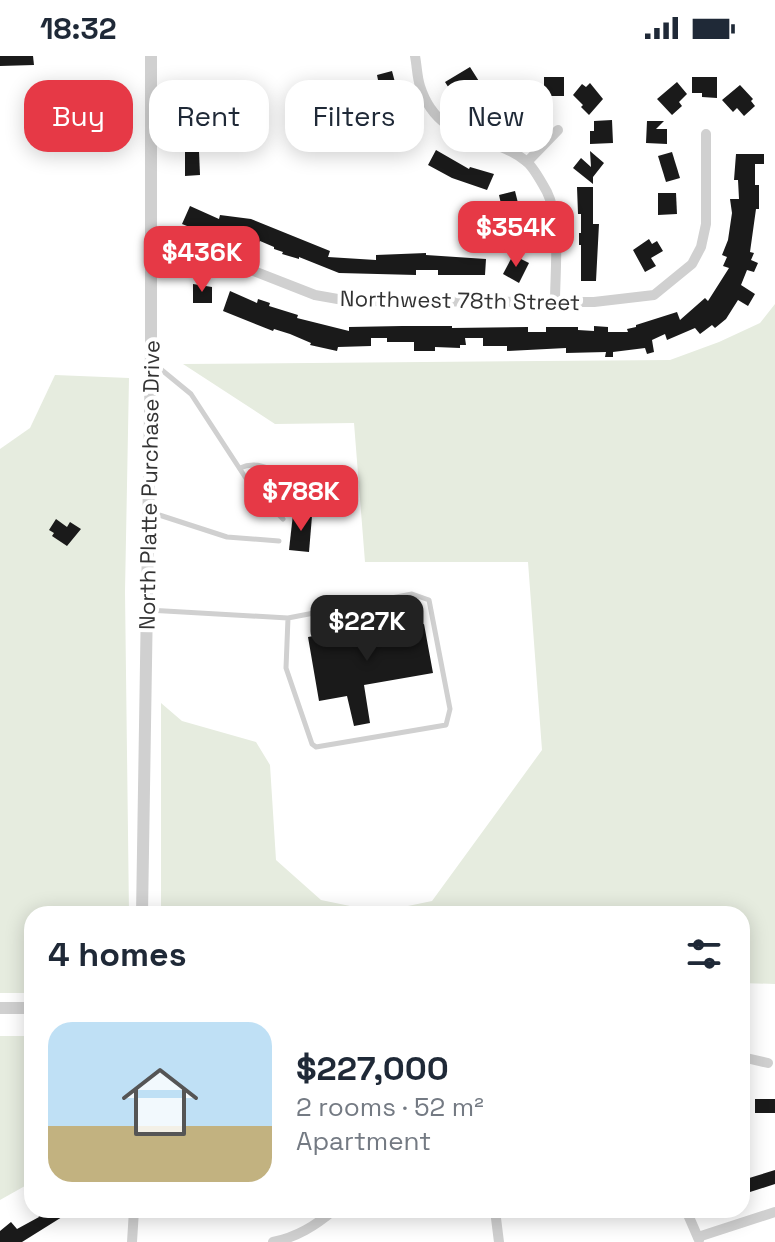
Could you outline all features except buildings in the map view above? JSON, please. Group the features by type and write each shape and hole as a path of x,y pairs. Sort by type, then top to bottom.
{"street":[{"name":"North Platte Purchase Drive","path":"142,906 151,362 151,56"},
{"path":"415,56 421,88 432,108 455,131 506,150 527,162 548,194 553,215 555,302"},
{"path":"527,162 558,130"},
{"name":"Northwest 78th Street","path":"152,257 192,257 236,264 315,295 349,301 594,302 654,295 692,264 703,235 706,224 706,134"},
{"path":"0,1008 24,1008"},
{"path":"750,1059 768,1063"},
{"path":"690,1218 699,1239 775,1212"},
{"path":"132,1242 134,1218"},
{"path":"273,1242 289,1238 324,1218"},
{"path":"496,1218 499,1242"}],"lane":[{"path":"151,362 191,394 251,486 283,519"},
{"path":"240,468 247,465 265,466 301,492"},
{"path":"149,511 227,537 279,541"},
{"path":"147,610 288,618 412,594 423,596 429,600 450,709 446,725 316,747 312,744 286,668 288,618"}],"shaded area":[{"path":"775,304 775,984 750,983 750,906 408,906 432,901 542,750 528,562 365,562 354,423 275,424 183,364 670,360 760,323"},
{"path":"55,375 129,378 125,592 129,906 24,906 24,993 0,993 0,449 30,428"},
{"path":"161,703 182,721 256,742 270,765 276,860 321,900 350,906 161,906"},
{"path":"0,1036 24,1036 24,1186 0,1200"}]}
